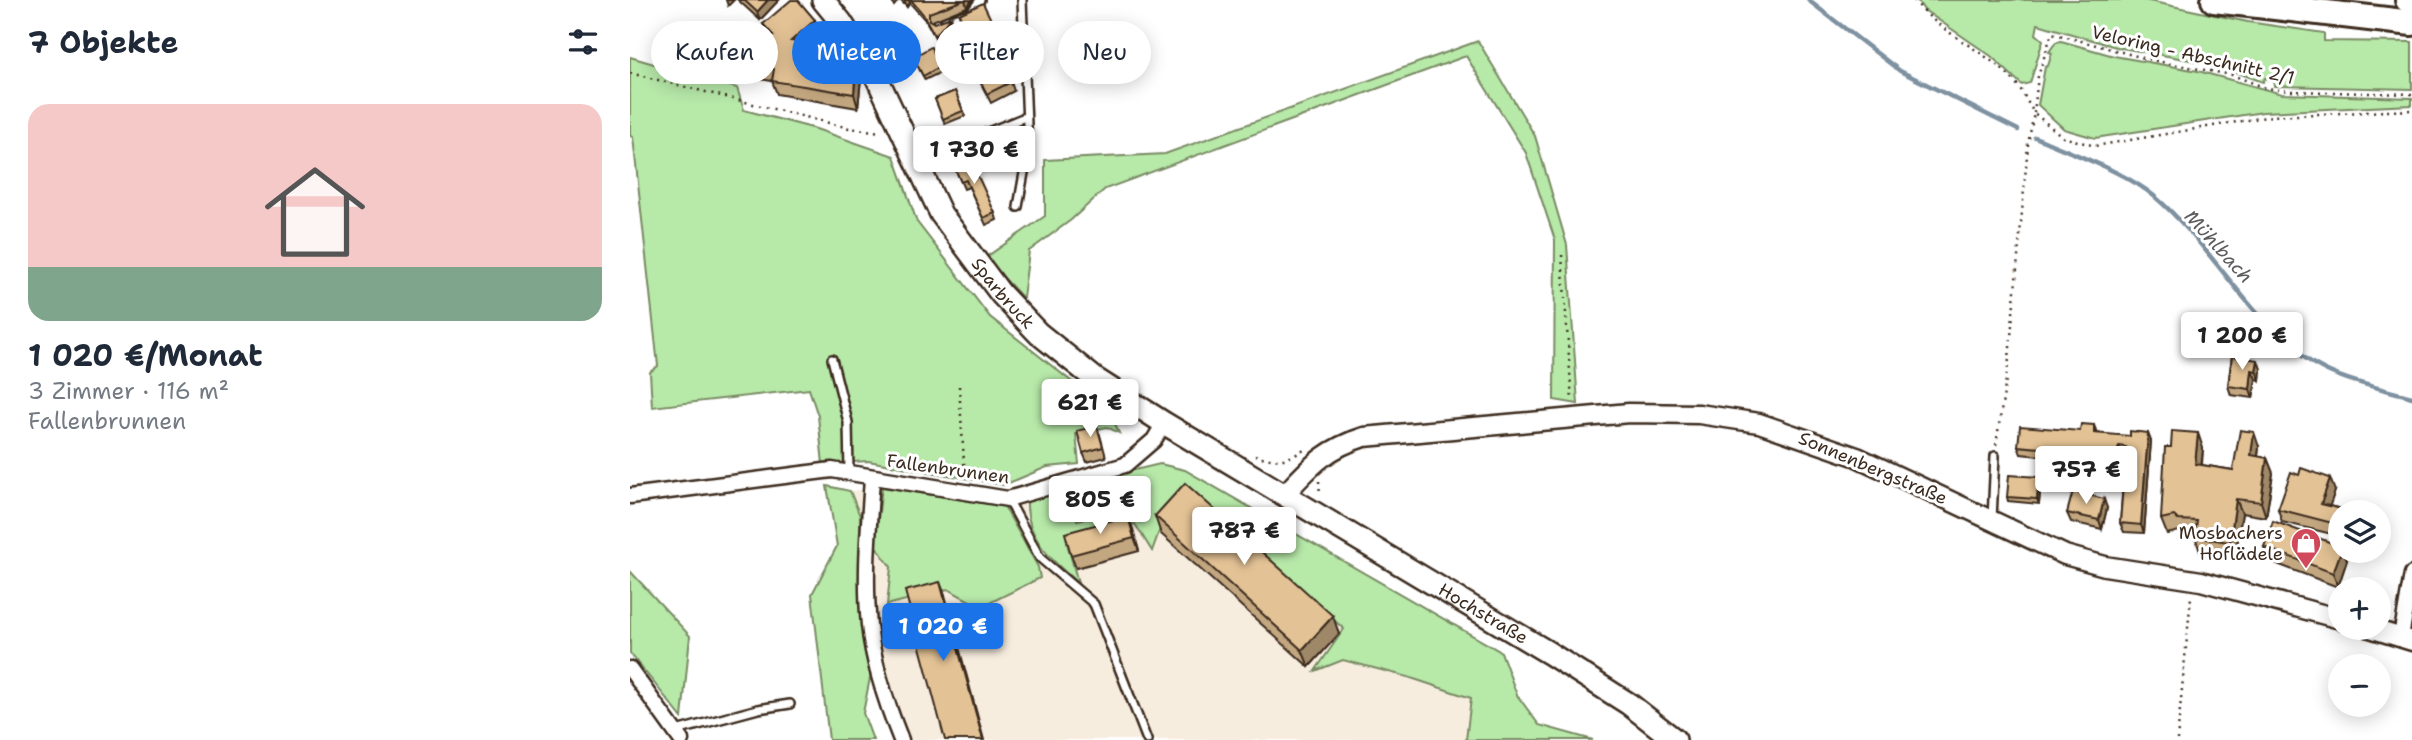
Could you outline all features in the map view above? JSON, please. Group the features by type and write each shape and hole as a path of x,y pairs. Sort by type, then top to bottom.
{"highway":[{"path":"2214,0 2412,23"}],"main road":[{"name":"Sparbruck","path":"823,0 862,53 902,128 941,214 1018,314 1069,359 1164,423 1284,495"},
{"name":"Hochstraße","path":"1284,495 1549,653 1629,704 1675,740"}],"street":[{"name":"Sonnenbergstraße","path":"1284,495 1317,460 1339,445 1364,438 1629,413 1699,414 1759,423 1811,439 2065,555 2105,566 2201,581 2328,617"},
{"name":"Fallenbrunnen","path":"630,496 832,470 1008,499 1125,465 1154,440 1164,423"},
{"name":"Fallenbrunnen","path":"872,478 867,553 869,626 890,712 901,740"},
{"path":"2406,639 2412,574"},
{"path":"630,669 678,736"}],"lane":[{"path":"946,21 971,12 980,0"},
{"path":"1018,207 1028,149 1022,0"},
{"path":"915,161 1026,117"},
{"path":"832,359 848,422 849,472"},
{"path":"1992,521 1995,456"},
{"path":"1008,499 1040,558 1094,604 1147,740"},
{"path":"678,736 758,709 790,704"}],"path":[{"path":"1914,0 1947,32 1994,63 2019,87 2034,113 2063,137 2095,146 2272,116 2412,110"},
{"name":"Veloring - Abschnitt 2/1","path":"2034,113 2038,76 2052,33 2151,60 2232,75 2266,88 2412,94"},
{"path":"630,73 849,128 891,132 902,128"},
{"path":"1995,456 2009,359 2028,144 2034,113"},
{"path":"1562,255 1572,408"},
{"path":"959,386 967,494"},
{"path":"1246,453 1274,461 1288,460 1308,447"},
{"path":"1321,497 1319,478 1323,472"},
{"path":"2177,740 2191,594"}],"shaded area":[{"path":"882,487 875,545 981,607 1038,567 1004,506 1027,500 1026,520 1047,557 1077,582 1066,543 1135,524 1152,550 1160,529 1191,494 1344,629 1316,670 1343,660 1472,698 1466,740 898,740 861,618 860,516 850,491"}],"green space":[{"path":"1917,0 2144,0 2248,22 2324,33 2324,41 2412,42 2412,89 2274,86 2273,81 2265,78 2263,82 2213,64 2116,47 2038,24 2036,34 2043,40 2030,83 2022,85 1991,56 1924,10"},
{"path":"1478,41 1535,136 1567,245 1578,404 1554,400 1555,240 1526,153 1466,56 1105,189 1071,220 1029,251 1023,298 985,258 1045,216 1045,160 1165,154"},
{"path":"2061,41 2114,56 2198,71 2282,94 2412,98 2412,105 2263,112 2095,138 2064,129 2038,105 2045,67 2048,66 2052,53 2049,52 2056,42"},
{"path":"630,57 651,63 651,84 723,84 737,88 744,110 816,129 894,156 917,222 990,317 1110,412 1119,433 1107,427 1076,434 1079,464 1047,467 1004,485 868,461 823,464 818,416 809,389 652,407 650,372 658,366 633,137 630,136"},
{"path":"1160,464 1185,470 1501,652 1517,695 1539,725 1593,740 1466,740 1471,698 1408,677 1343,660 1315,671 1344,629 1191,495 1160,529 1152,551 1135,524 1067,543 1078,583 1058,566 1035,536 1030,525 1027,500 1070,489 1077,520 1112,513 1105,477"},
{"path":"827,486 850,491 860,516 861,618 871,673 863,713 873,740 829,740 812,594 837,546"},
{"path":"882,487 1004,506 1038,567 1040,578 981,607 948,589 887,605 891,567 875,545"},
{"path":"630,571 690,636 682,718 630,653"}],"building":[{"path":"744,0 768,0 757,12"},
{"path":"791,0 798,0 815,20 792,21 792,84 855,84 854,94 778,82 778,21 766,21"},
{"path":"911,0 964,0 929,13 929,20 935,23 935,36 923,14"},
{"path":"983,3 992,21 962,21 959,14"},
{"path":"931,47 935,55 935,69 923,76 921,72 921,53"},
{"path":"982,84 1007,84 987,94"},
{"path":"955,91 963,111 943,119 935,99"},
{"path":"1007,128 1016,151 994,160 985,137"},
{"path":"969,157 995,213 983,218 966,180 961,182 953,164"},
{"path":"2232,356 2258,360 2256,371 2252,370 2250,389 2228,386"},
{"path":"2081,424 2094,425 2094,433 2130,436 2130,431 2148,433 2141,525 2120,523 2126,447 2119,446 2116,455 2018,446 2020,426 2080,431"},
{"path":"1097,426 1103,447 1083,453 1077,431"},
{"path":"2240,430 2254,432 2251,455 2267,458 2261,502 2236,499 2230,542 2195,537 2197,521 2178,520 2174,516 2161,519 2165,447 2171,447 2172,431 2198,433 2195,464 2233,470"},
{"path":"2301,468 2330,478 2321,504 2328,506 2328,522 2278,509 2291,472 2299,475"},
{"path":"2009,475 2039,477 2037,499 2007,497"},
{"path":"1185,483 1333,616 1302,650 1155,516"},
{"path":"2073,491 2104,499 2099,520 2067,513"},
{"path":"1128,516 1134,538 1071,555 1065,533"},
{"path":"2273,521 2328,542 2328,563 2337,563 2333,573 2264,547"},
{"path":"940,582 983,740 945,740 905,591"}],"waterway":[{"name":"Mühlbach","path":"1808,0 1900,71 2018,130"},
{"name":"Mühlbach","path":"2035,137 2113,171 2154,196 2176,216 2279,337 2301,356 2346,379 2412,397"}],"place":[{"name":"Mosbachers Hoflädele","path":"2306,570"}]}
